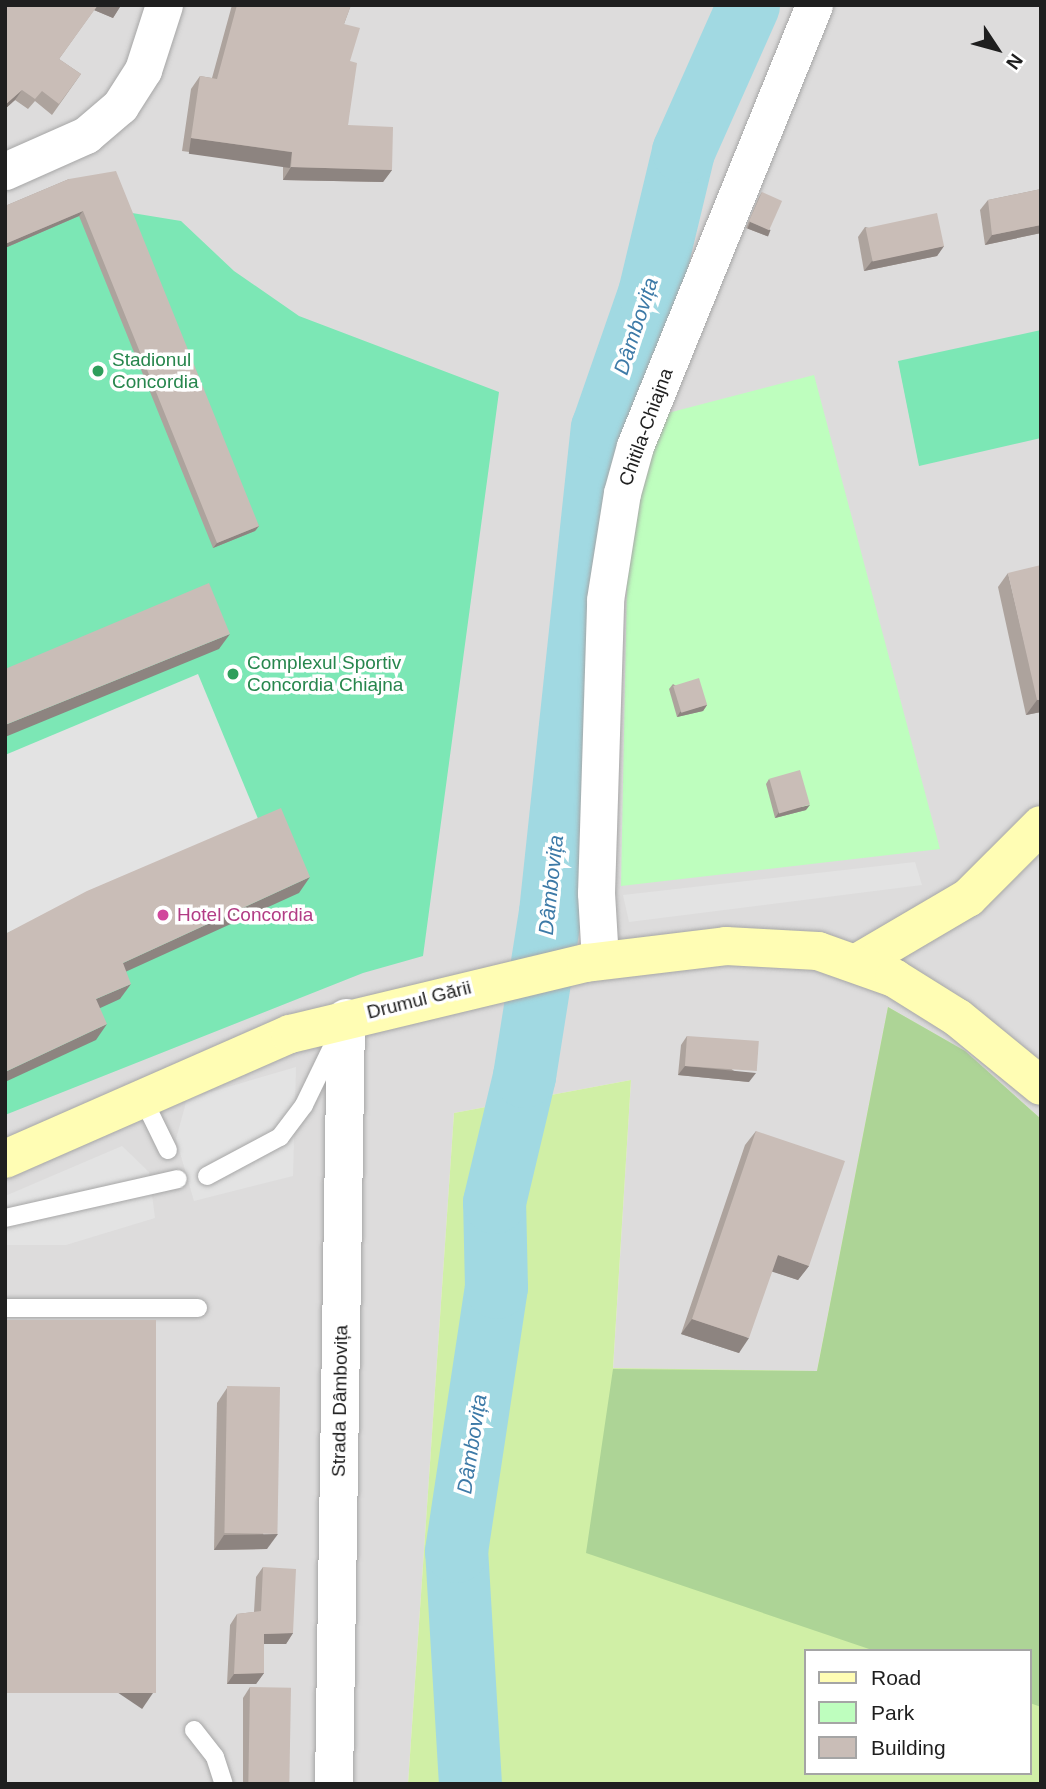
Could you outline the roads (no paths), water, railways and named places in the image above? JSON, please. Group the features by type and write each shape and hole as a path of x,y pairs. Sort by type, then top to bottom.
{"main road":[{"path":"857,963 968,898 1041,825"},
{"name":"Drumul Gării","path":"5,1158 252,1049 346,1018 423,997 593,962 775,945 857,963 958,1018 1041,1086"}],"street":[{"path":"5,171 86,135 120,106 144,70 164,5"},
{"name":"Chitila-Chiajna","path":"593,962 605,600 622,493 635,446 814,5"},
{"name":"Strada Dâmbovița","path":"334,1784 346,1018"}],"lane":[{"path":"207,1176 280,1137 304,1105 346,1018"},
{"path":"142,1097 168,1150"},
{"path":"5,1218 178,1179"},
{"path":"5,1308 198,1308"},
{"path":"194,1730 215,1757 224,1784"}],"waterway":[{"name":"Dâmbovița","path":"470,1784 456,1551 496,1287 494,1202 524,1076 550,912 602,428 649,293 683,151 748,5"}],"place":[{"name":"Stadionul Concordia","path":"98,371"},
{"name":"Complexul Sportiv Concordia Chiajna","path":"233,674"},
{"name":"Hotel Concordia","path":"163,915"}]}
